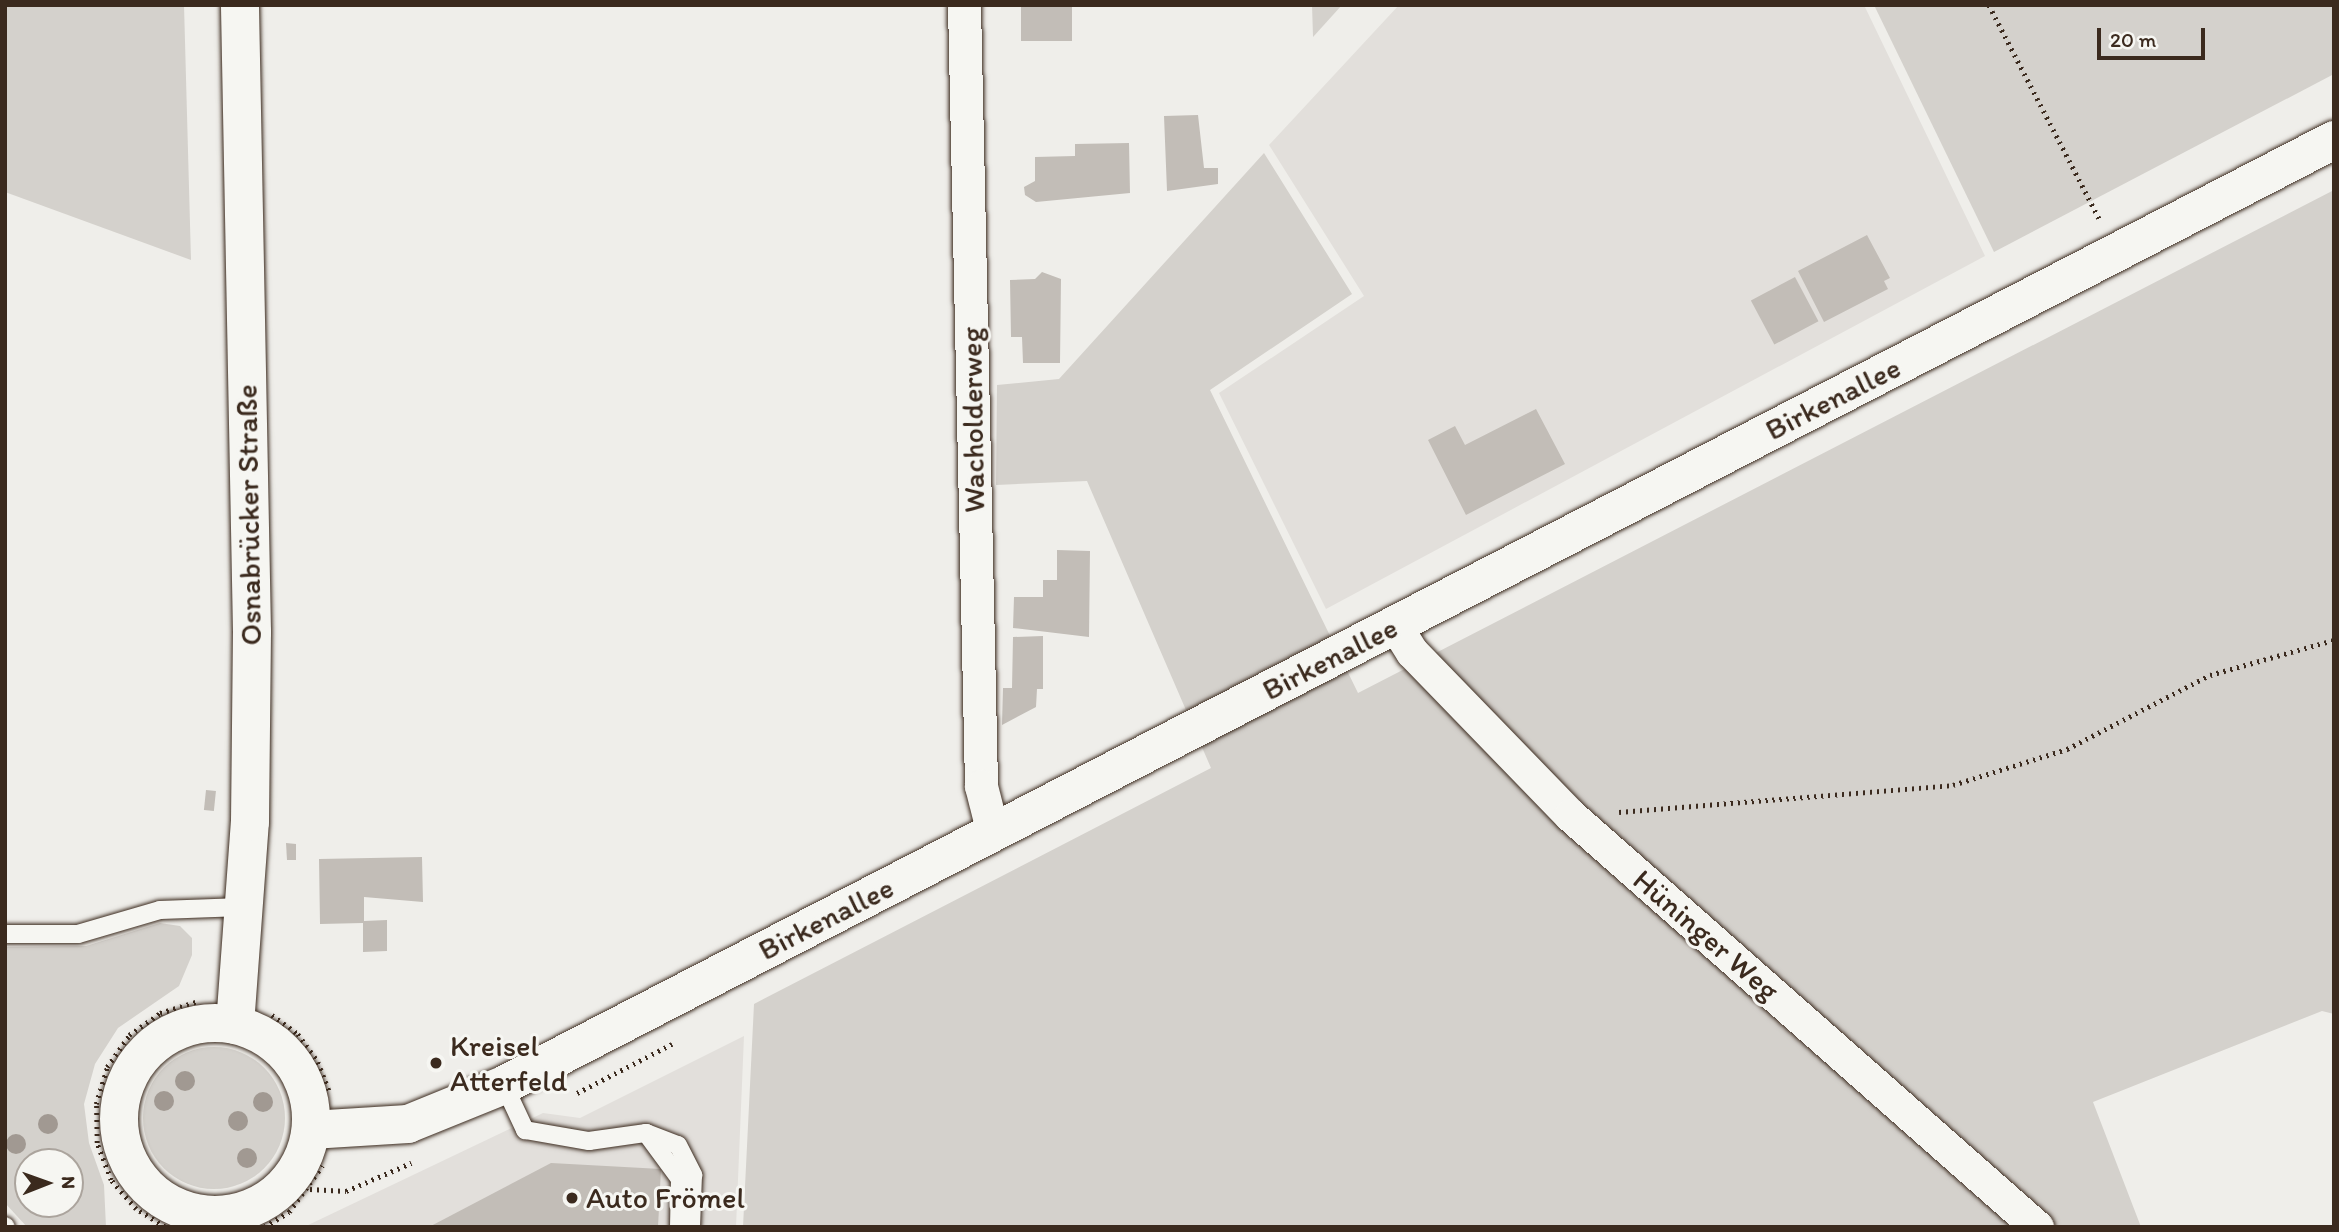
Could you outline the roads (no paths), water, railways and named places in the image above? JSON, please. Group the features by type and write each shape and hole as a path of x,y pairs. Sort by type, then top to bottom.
{"street":[{"name":"Osnabrücker Straße","path":"236,1013 243,907 252,632 240,5"},
{"name":"Wacholderweg","path":"964,5 981,786 993,833"},
{"name":"Birkenallee","path":"311,1130 408,1124 504,1085 2334,139"},
{"name":"Hüninger Weg","path":"1395,625 1412,652 1570,816 2037,1227"},
{"path":"236,1013 276,1046 301,1075 311,1130 293,1175 266,1202 239,1213 172,1221 124,1149 123,1092 148,1052 178,1030 236,1013"}],"lane":[{"path":"5,934 78,934 160,910 243,907"},
{"path":"504,1085 525,1130 589,1141 646,1133 678,1145 691,1163 691,1227"},
{"path":"646,1133 680,1179 679,1227"}],"place":[{"name":"Kreisel Atterfeld","path":"436,1063"},
{"name":"Auto Frömel","path":"572,1198"}]}
